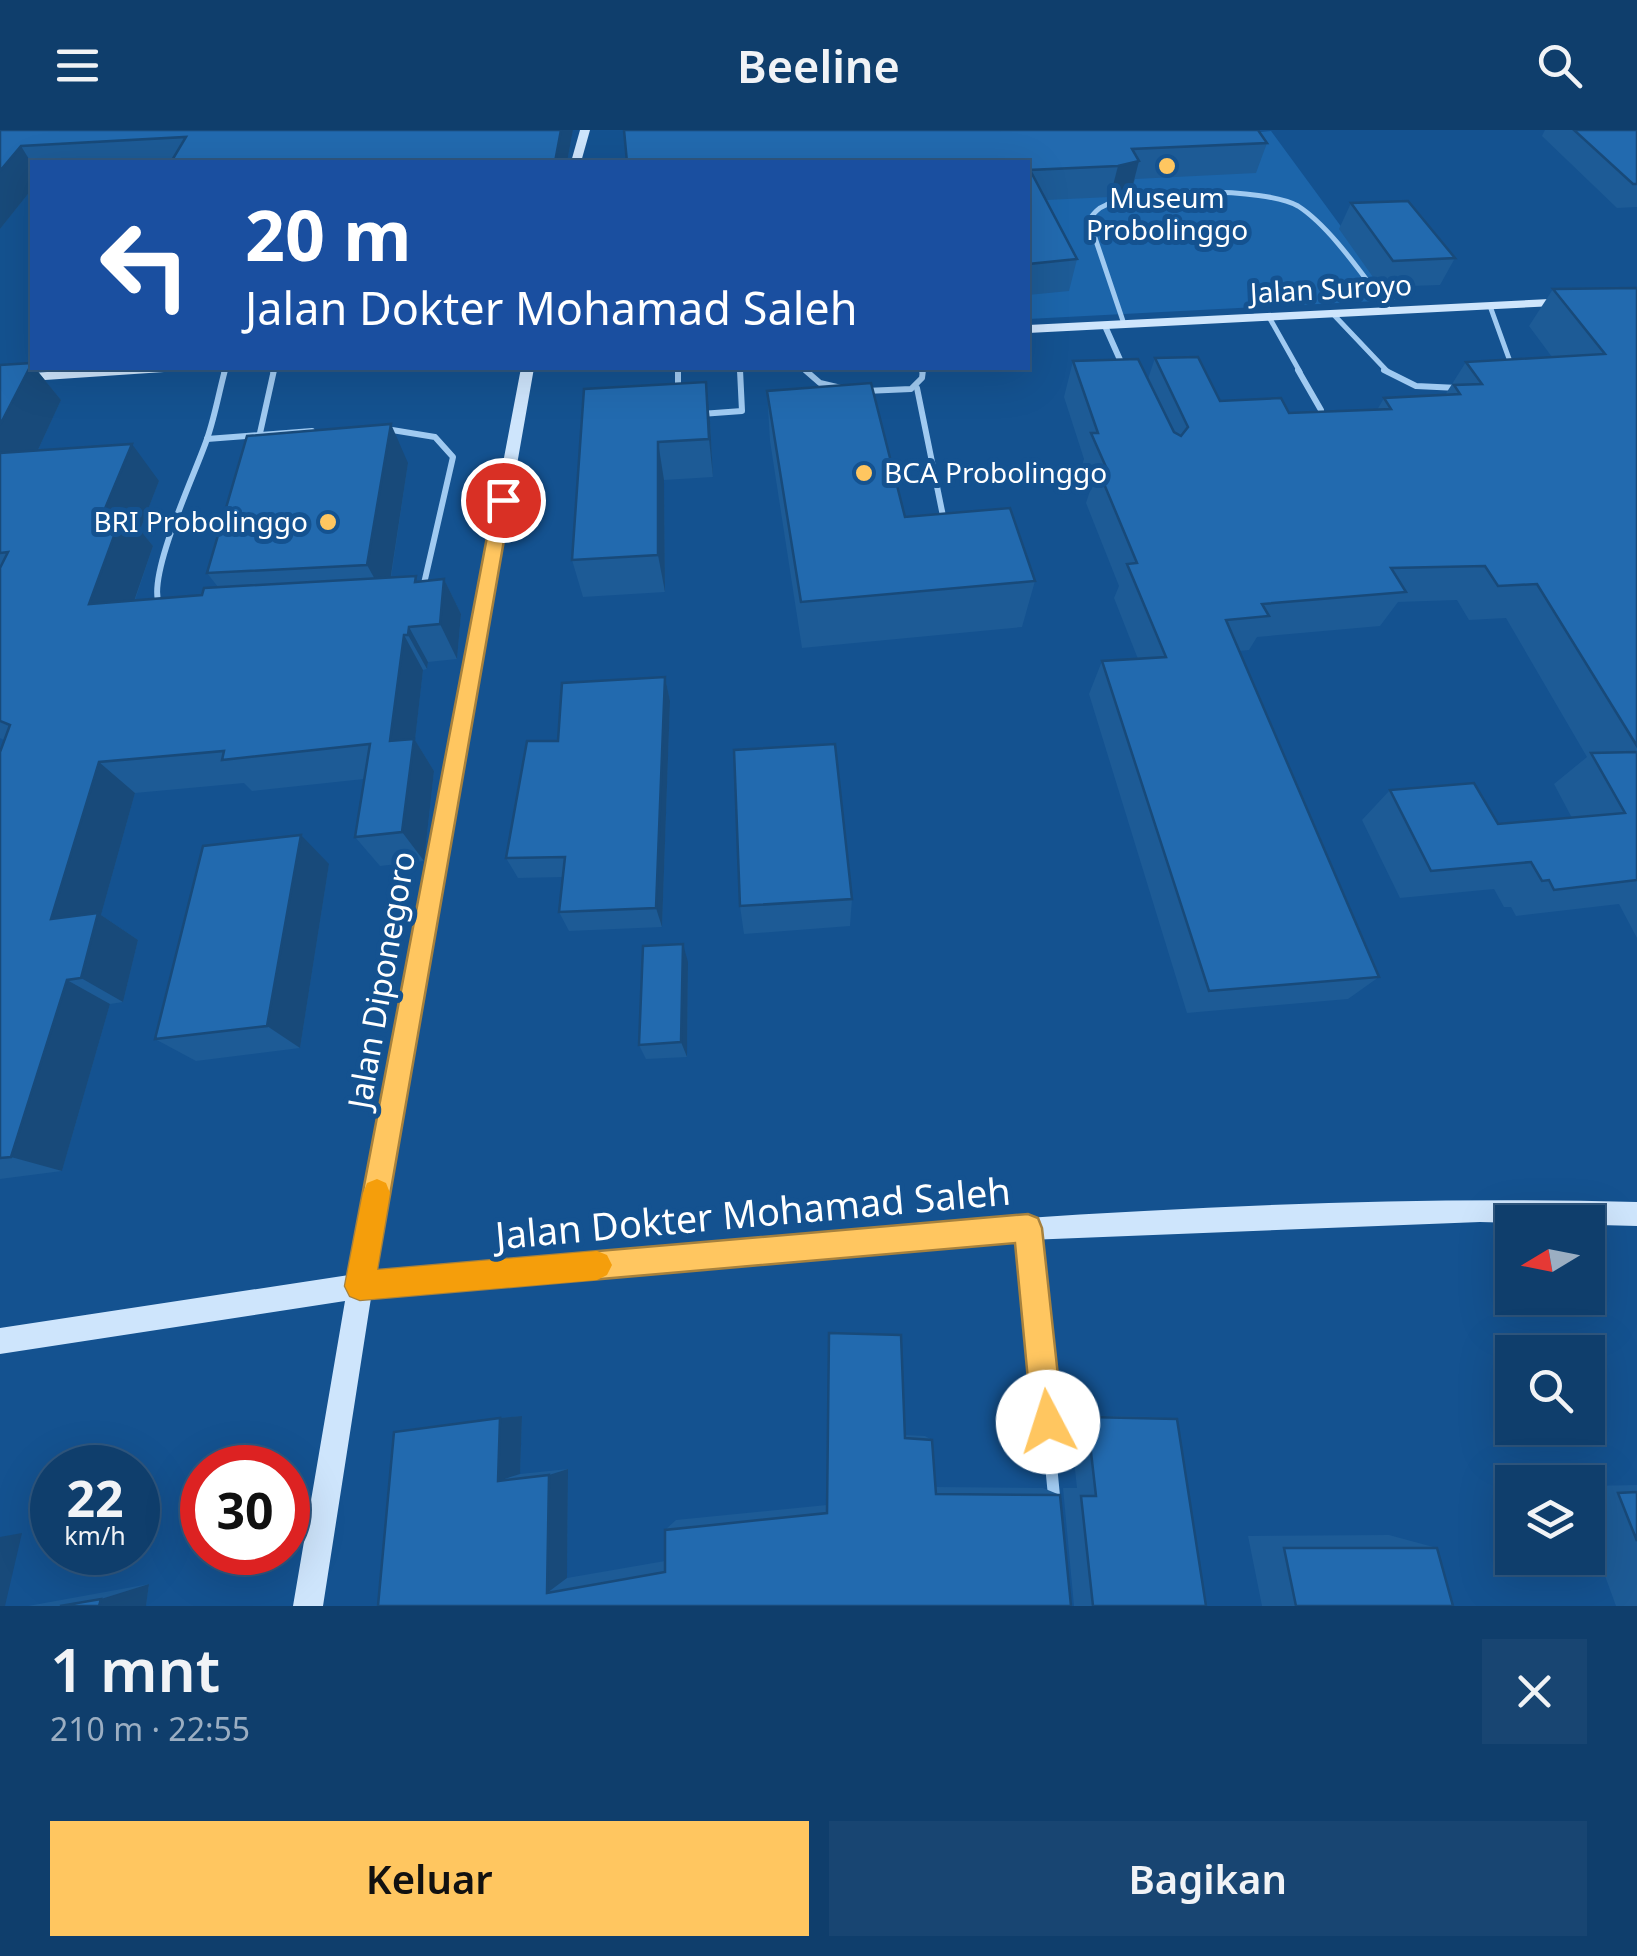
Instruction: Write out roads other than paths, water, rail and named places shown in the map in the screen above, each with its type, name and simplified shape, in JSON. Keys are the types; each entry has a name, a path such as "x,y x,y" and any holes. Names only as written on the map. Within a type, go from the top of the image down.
{"main road":[{"path":"576,160 584,130"},
{"name":"Jalan Suroyo","path":"1030,328 1582,301"},
{"path":"0,379 118,370"},
{"name":"Jalan Diponegoro","path":"308,1606 360,1286 526,370"},
{"name":"Jalan Dokter Mohamad Saleh","path":"0,1341 360,1286 1028,1228 1480,1210 1637,1214"}],"street":[{"path":"1105,326 1130,383"},
{"path":"1028,1228 1057,1528"}],"lane":[{"path":"1124,324 1089,220 1096,210 1114,202 1224,194 1274,196 1299,207 1390,311"},
{"path":"1490,306 1512,367 1509,379"},
{"path":"1333,314 1391,379 1432,390 1463,388"},
{"path":"1269,318 1321,410"},
{"path":"164,612 156,598 158,585 181,500 206,439 224,370"},
{"path":"260,432 274,370"},
{"path":"678,370 678,399"},
{"path":"695,414 742,412 740,370"},
{"path":"805,370 820,384 896,392 916,388 923,380 923,370"},
{"path":"916,388 946,536"},
{"path":"382,429 435,437 452,457 421,596"},
{"path":"206,439 260,432 330,430"}],"place":[{"name":"Museum Probolinggo","path":"1167,166"},
{"name":"BCA Probolinggo","path":"864,473"},
{"name":"BRI Probolinggo","path":"328,522"}]}
